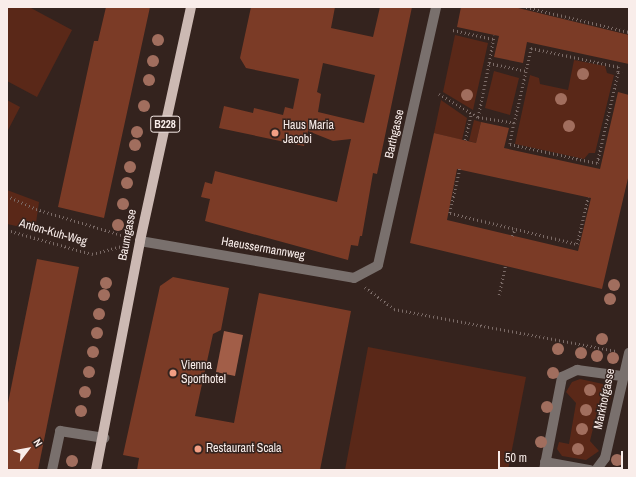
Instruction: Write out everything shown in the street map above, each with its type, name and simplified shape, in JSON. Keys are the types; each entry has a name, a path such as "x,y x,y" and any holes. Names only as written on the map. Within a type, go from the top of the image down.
{"main road":[{"name":"Baumgasse","path":"96,470 104,438 140,241 191,7"}],"street":[{"name":"Barthgasse","path":"354,278 378,266 436,7"},
{"name":"Haeussermannweg","path":"140,241 354,278"},
{"name":"Markhofgasse","path":"596,470 605,458 622,376 625,352"},
{"path":"590,470 545,466 562,377 577,370 622,376"},
{"path":"52,470 60,431 104,438"}],"path":[{"path":"526,7 629,32 628,35"},
{"path":"453,30 493,39"},
{"path":"478,117 494,35"},
{"path":"597,163 510,144 531,48 619,67"},
{"path":"489,62 526,70"},
{"path":"596,169 621,62"},
{"path":"618,72 622,73"},
{"path":"439,94 478,117 514,123"},
{"path":"465,140 471,113"},
{"path":"598,159 602,160"},
{"path":"460,169 450,213 577,244 588,197"},
{"path":"7,196 36,209 140,241"},
{"path":"512,236 515,229"},
{"name":"Anton-Kuh-Weg","path":"7,230 92,254 140,241"},
{"path":"499,295 505,266"},
{"path":"354,278 394,309 625,352"}],"shaded area":[{"path":"7,7 29,7 72,30 37,97 7,81"},
{"path":"455,35 488,43 473,110 443,92"},
{"path":"574,60 605,66 607,73 614,75 595,153 589,153 584,159 515,144 530,75 539,78 540,84 568,90"},
{"path":"494,71 519,78 510,115 485,108"},
{"path":"7,100 20,107 7,132"},
{"path":"441,100 467,118 462,140 434,133"},
{"path":"474,120 481,122 476,143 469,141"},
{"path":"7,190 39,202 35,230 7,224"},
{"path":"224,331 243,335 235,376 216,372"},
{"path":"368,347 526,377 508,470 345,470"},
{"path":"580,379 603,384 611,396 610,400 604,396 600,399 590,441 599,451 586,460 562,456 557,449 559,442 569,444 576,403 566,392 572,382"}],"building":[{"path":"106,7 150,7 104,218 58,207 94,41 98,41"},
{"name":"Haus Maria Jacobi","path":"251,7 335,7 331,28 373,37 380,7 412,7 377,174 373,173 362,236 360,236 358,246 351,245 348,260 205,221 210,199 201,197 205,182 212,184 215,171 337,202 351,139 333,141 308,131 304,146 219,128 224,106 253,113 254,108 283,115 285,107 293,109 299,79 246,68 240,58","holes":["323,63 375,75 364,123 318,112 321,94 317,92"]},
{"path":"461,7 514,7 629,35 629,64 527,42 523,63 494,57 499,36 457,27"},
{"path":"618,92 629,95 629,174 602,289 410,243 434,133 476,143 481,122 509,128 504,148 600,169","holes":["457,169 591,198 578,251 447,220"]},
{"path":"37,259 79,267 38,470 7,470 7,408"},
{"path":"173,277 229,288 221,330 213,334 195,416 234,423 259,293 351,311 320,470 137,470 139,458 123,455 160,286"}],"place":[{"name":"Haus Maria Jacobi","path":"275,133"},
{"name":"Vienna Sporthotel","path":"173,373"},
{"name":"Restaurant Scala","path":"198,449"}]}
